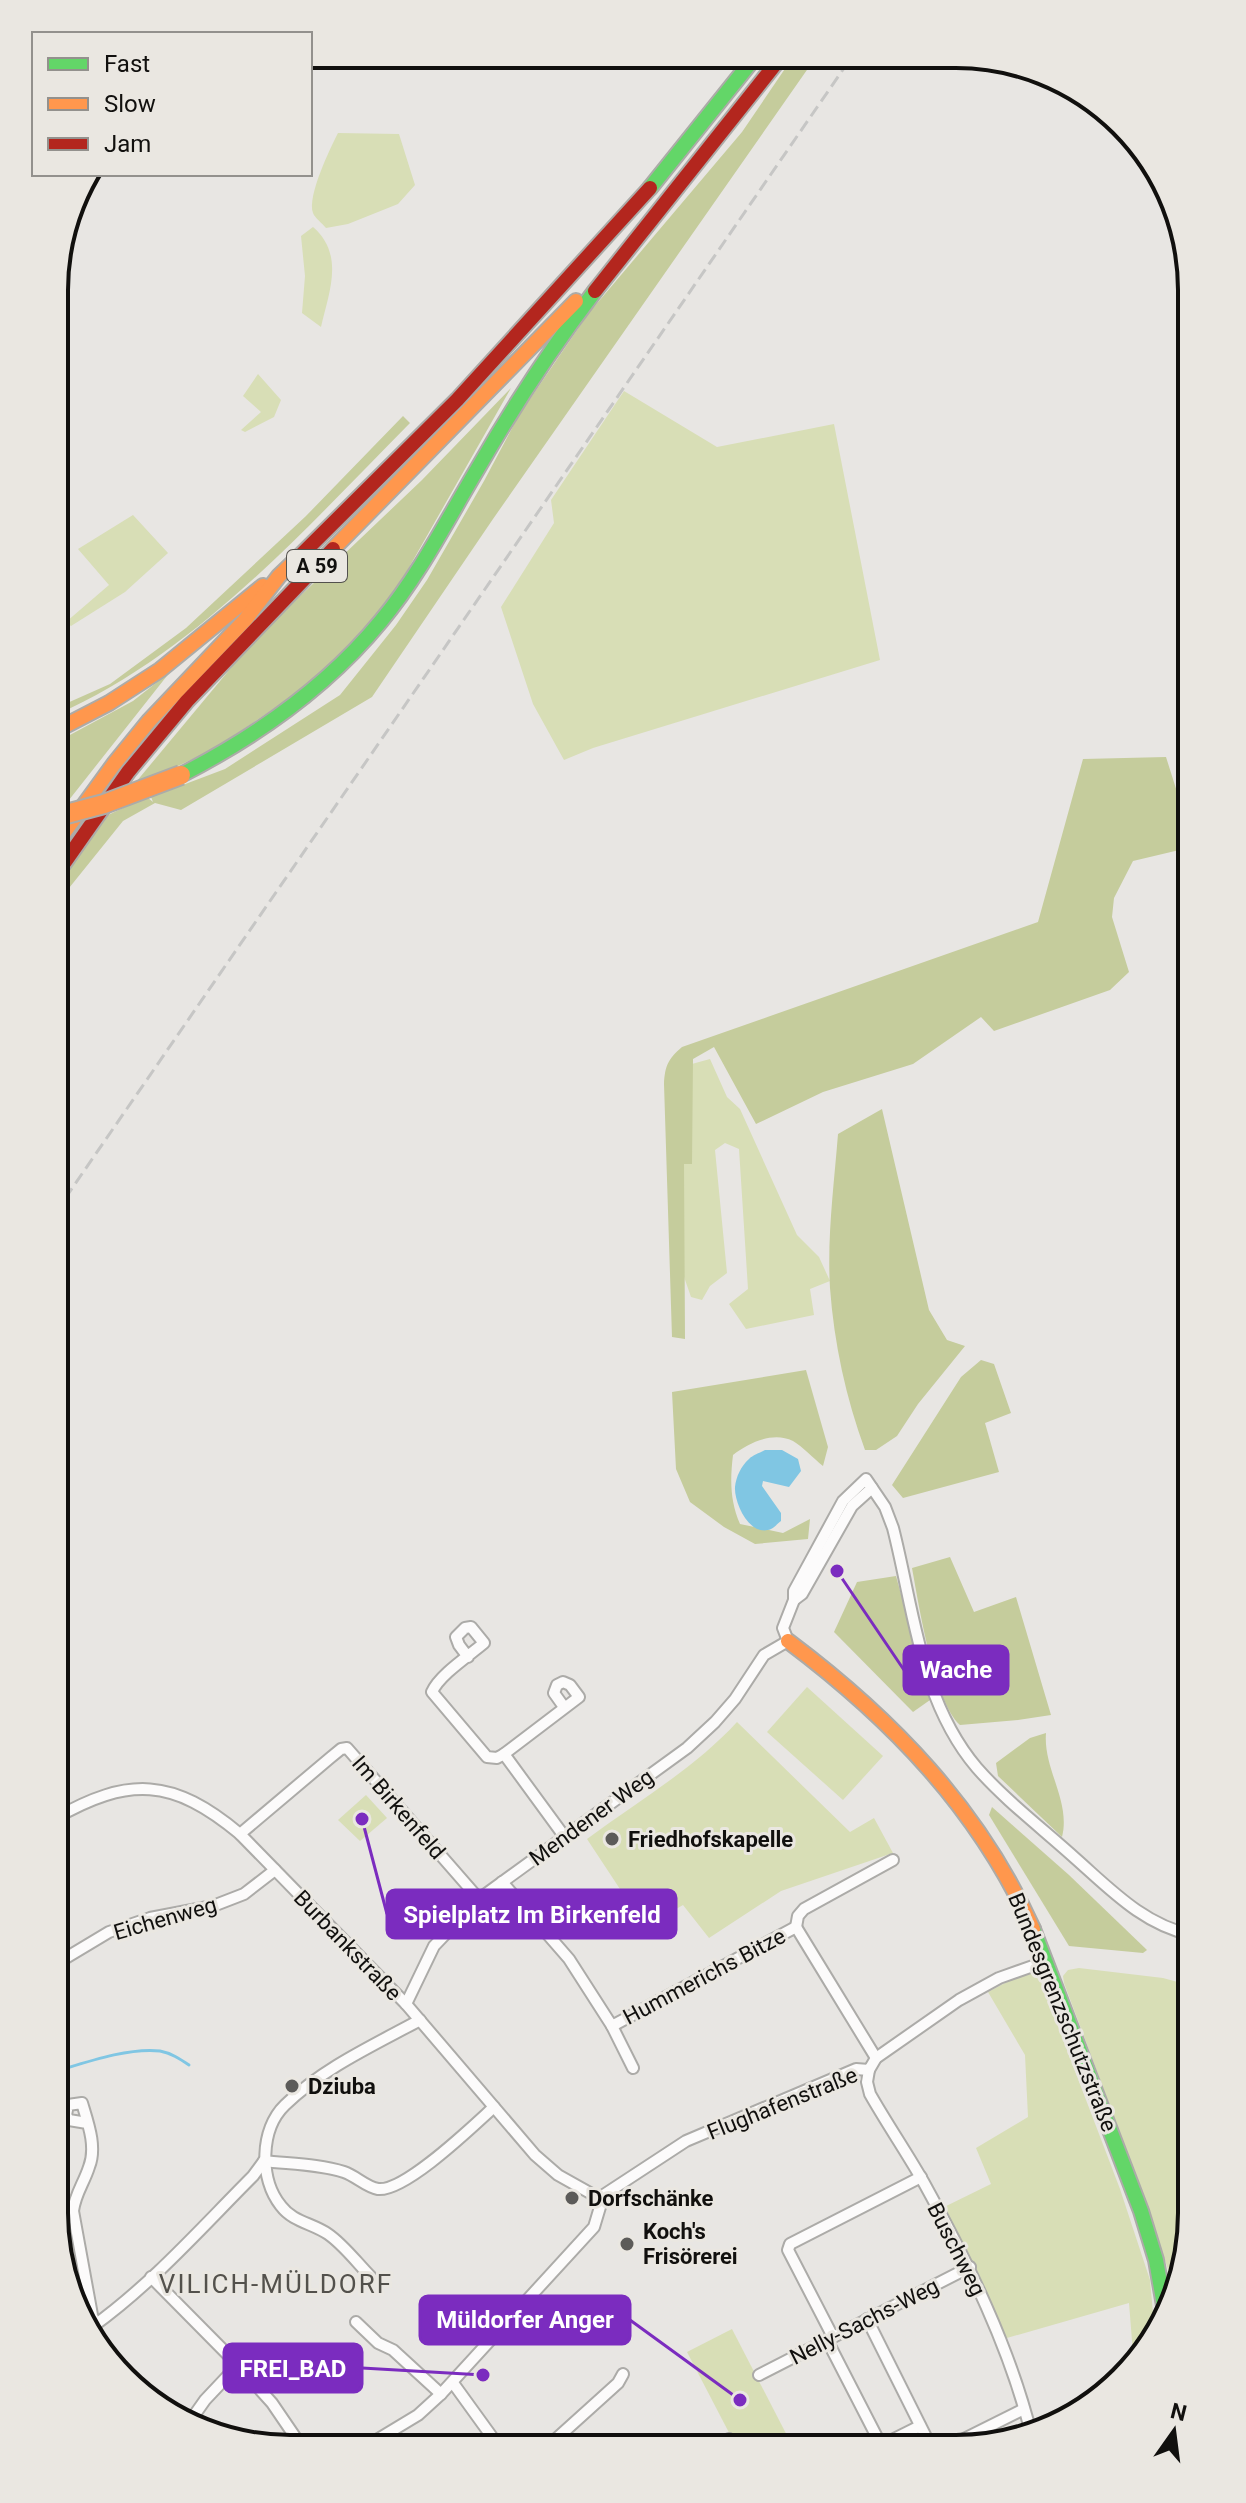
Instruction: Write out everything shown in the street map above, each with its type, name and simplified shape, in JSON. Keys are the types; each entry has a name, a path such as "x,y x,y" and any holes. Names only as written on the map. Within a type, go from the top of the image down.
{"main road":[{"name":"A 59","path":"68,827 149,721 245,620 279,576 457,400 641,200 746,68"},
{"name":"A 59","path":"68,857 128,772 187,701 571,307 603,278 772,68"},
{"path":"68,813 117,800 181,775 251,737 334,672 371,635 418,572 505,421 603,278"},
{"path":"68,724 134,688 279,576"},
{"name":"Bundesgrenzschutzstraße","path":"788,1641 850,1687 933,1769 989,1846 1022,1905 1047,1961 1132,2185 1155,2255 1162,2295"}],"street":[{"path":"788,1641 783,1628 794,1600 794,1591 869,1483 885,1507 893,1528 927,1677 940,1711 963,1749 994,1785 1123,1901 1155,1922 1178,1930"},
{"name":"Mendener Weg","path":"406,2004 434,1946 479,1899 687,1748 735,1699 764,1655 788,1641"},
{"path":"468,1657 435,1684 432,1692 487,1757 497,1758 504,1754 564,1707"},
{"name":"Im Birkenfeld","path":"240,1834 341,1749 347,1748 479,1899"},
{"path":"504,1754 564,1836"},
{"name":"Burbankstraße","path":"68,1811 84,1802 123,1789 155,1790 182,1797 207,1809 240,1834 406,2004 535,2155 558,2175 599,2198"},
{"name":"Hummerichs Bitze","path":"876,2058 796,1927 798,1916 804,1909 893,1860"},
{"name":"Eichenweg","path":"68,1957 109,1932 150,1918 213,1906 244,1894 275,1870"},
{"name":"Hummerichs Bitze","path":"502,1882 569,1959 612,2026 633,2068"},
{"name":"Hummerichs Bitze","path":"612,2026 796,1927"},
{"name":"Flughafenstraße","path":"599,2198 686,2141 856,2069 869,2070 876,2058 959,2000 999,1978 1047,1961"},
{"path":"371,2277 328,2234 297,2221 279,2205 265,2174 268,2140 283,2107 324,2074 420,2020"},
{"name":"Buschweg","path":"869,2070 867,2082 870,2094 921,2177 970,2267 1000,2340 1028,2423"},
{"path":"264,2161 326,2168 348,2173 374,2189 384,2188 434,2159 494,2107"},
{"path":"87,2123 93,2150 91,2165 75,2198 73,2211 91,2312"},
{"path":"97,2323 151,2277 253,2176 264,2161"},
{"path":"872,2435 788,2250 790,2244 921,2177"},
{"path":"385,2435 418,2415 453,2383 594,2227 600,2207 599,2198"},
{"name":"Nelly-Sachs-Weg","path":"759,2375 970,2267"},
{"path":"151,2277 238,2365 272,2403 294,2435"},
{"path":"867,2319 925,2435"},
{"path":"356,2322 378,2343 393,2350 441,2394"},
{"path":"196,2413 238,2365"},
{"path":"560,2435 618,2383 623,2374"},
{"path":"453,2383 491,2435"},
{"path":"972,2435 1024,2409"},
{"path":"907,2435 920,2426"}],"green space":[{"path":"786,68 808,68 372,697 181,810 155,803 123,821 68,889 68,872 108,815 147,797 153,802 151,797 225,769 340,695 396,625 427,580 519,415 588,314 742,132"},
{"path":"338,133 399,134 415,185 398,204 348,224 326,228 313,213 313,196"},
{"path":"313,227 323,238 332,262 321,327 302,313 305,276 301,236"},
{"path":"258,374 281,400 274,417 245,432 241,430 261,412 243,396"},
{"path":"511,388 403,578 378,613 315,681 214,749 131,788 255,639 422,480"},
{"path":"624,391 717,447 834,424 880,660 593,748 564,760 533,704 501,607 554,523 551,500"},
{"path":"403,416 410,423 288,546 202,624 107,689 68,709 68,703 110,684 186,628 306,516"},
{"path":"133,515 168,553 125,592 71,626 68,620 109,585 78,549"},
{"path":"170,672 68,801 68,736 133,701"},
{"path":"1166,757 1178,795 1178,850 1133,861 1114,898 1112,917 1129,972 1110,990 994,1031 981,1017 913,1064 823,1092 756,1124 714,1047 693,1059 692,1164 684,1164 685,1339 672,1337 664,1084 666,1068 673,1055 682,1047 1038,922 1083,759"},
{"path":"710,1059 727,1097 740,1109 797,1235 819,1257 830,1281 810,1289 814,1315 746,1329 729,1304 748,1289 739,1149 725,1143 715,1150 727,1273 710,1286 702,1300 691,1297 682,1271 681,1067"},
{"path":"882,1109 929,1310 947,1340 965,1346 918,1404 897,1436 876,1450 865,1450 852,1410 834,1329 829,1269 830,1230 838,1134"},
{"path":"981,1360 994,1364 1011,1413 985,1423 999,1472 903,1498 892,1485 961,1377"},
{"path":"806,1370 828,1447 823,1466 793,1441 769,1438 746,1446 733,1455 731,1482 740,1524 783,1533 810,1519 808,1539 755,1544 724,1527 690,1502 676,1469 672,1392"},
{"path":"950,1557 974,1612 1016,1597 1051,1715 960,1725 951,1713 935,1675 912,1568"},
{"path":"896,1576 930,1700 913,1712 834,1632 857,1582"},
{"path":"807,1687 883,1756 843,1800 767,1732"},
{"path":"737,1722 850,1832 874,1818 893,1853 781,1891 709,1938 683,1905 645,1927 587,1839 684,1769"},
{"path":"1046,1733 1048,1759 1063,1811 1062,1837 998,1776 996,1763 1030,1738"},
{"path":"366,1795 387,1818 360,1841 338,1820"},
{"path":"992,1807 1147,1950 1143,1953 1069,1946 989,1815"},
{"path":"1079,1968 1178,1982 1178,2228 1169,2273 1064,1983 1063,1976 1068,1970"},
{"path":"1031,1969 1038,1974 1120,2189 1150,2280 1153,2314 1133,2347 1129,2303 1000,2340 938,2210 991,2184 976,2148 1028,2117 1025,2055 988,1992"},
{"path":"732,2329 787,2435 730,2435 687,2352"}],"water":[{"path":"765,1450 782,1450 798,1459 801,1471 789,1487 763,1481 762,1486 781,1513 781,1521 771,1529 763,1530 750,1524 740,1510 735,1487 744,1465"}],"waterway":[{"path":"68,2068 148,2050 168,2053 189,2065"}],"railway":[{"path":"68,1194 844,68"}],"traffic: fast":[{"path":"650,188 746,68"},
{"path":"181,775 237,744 314,689 381,621 421,566 534,378 595,291"},
{"path":"1033,1929 1141,2211 1156,2260 1162,2295"}],"traffic: slow":[{"path":"333,549 576,301"},
{"path":"68,827 149,721 245,620 279,576 300,556"},
{"path":"68,724 109,703 160,670 263,586"},
{"path":"68,814 104,804 181,775"},
{"path":"788,1641 863,1702 929,1769 987,1844 1033,1929"}],"traffic: jam":[{"path":"595,291 772,68"},
{"path":"300,556 457,400 650,188"},
{"path":"68,857 128,772 187,701 333,549"}],"place":[{"name":"Wache","path":"837,1571"},
{"name":"Spielplatz Im Birkenfeld","path":"362,1819"},
{"name":"Friedhofskapelle","path":"612,1839"},
{"name":"Dziuba","path":"292,2086"},
{"name":"Dorfschänke","path":"572,2198"},
{"name":"Koch's Frisörerei","path":"627,2244"},
{"name":"FREI_BAD","path":"483,2375"},
{"name":"Müldorfer Anger","path":"740,2400"}],"district":[{"name":"VILICH-MÜLDORF","path":"276,2284"}]}
